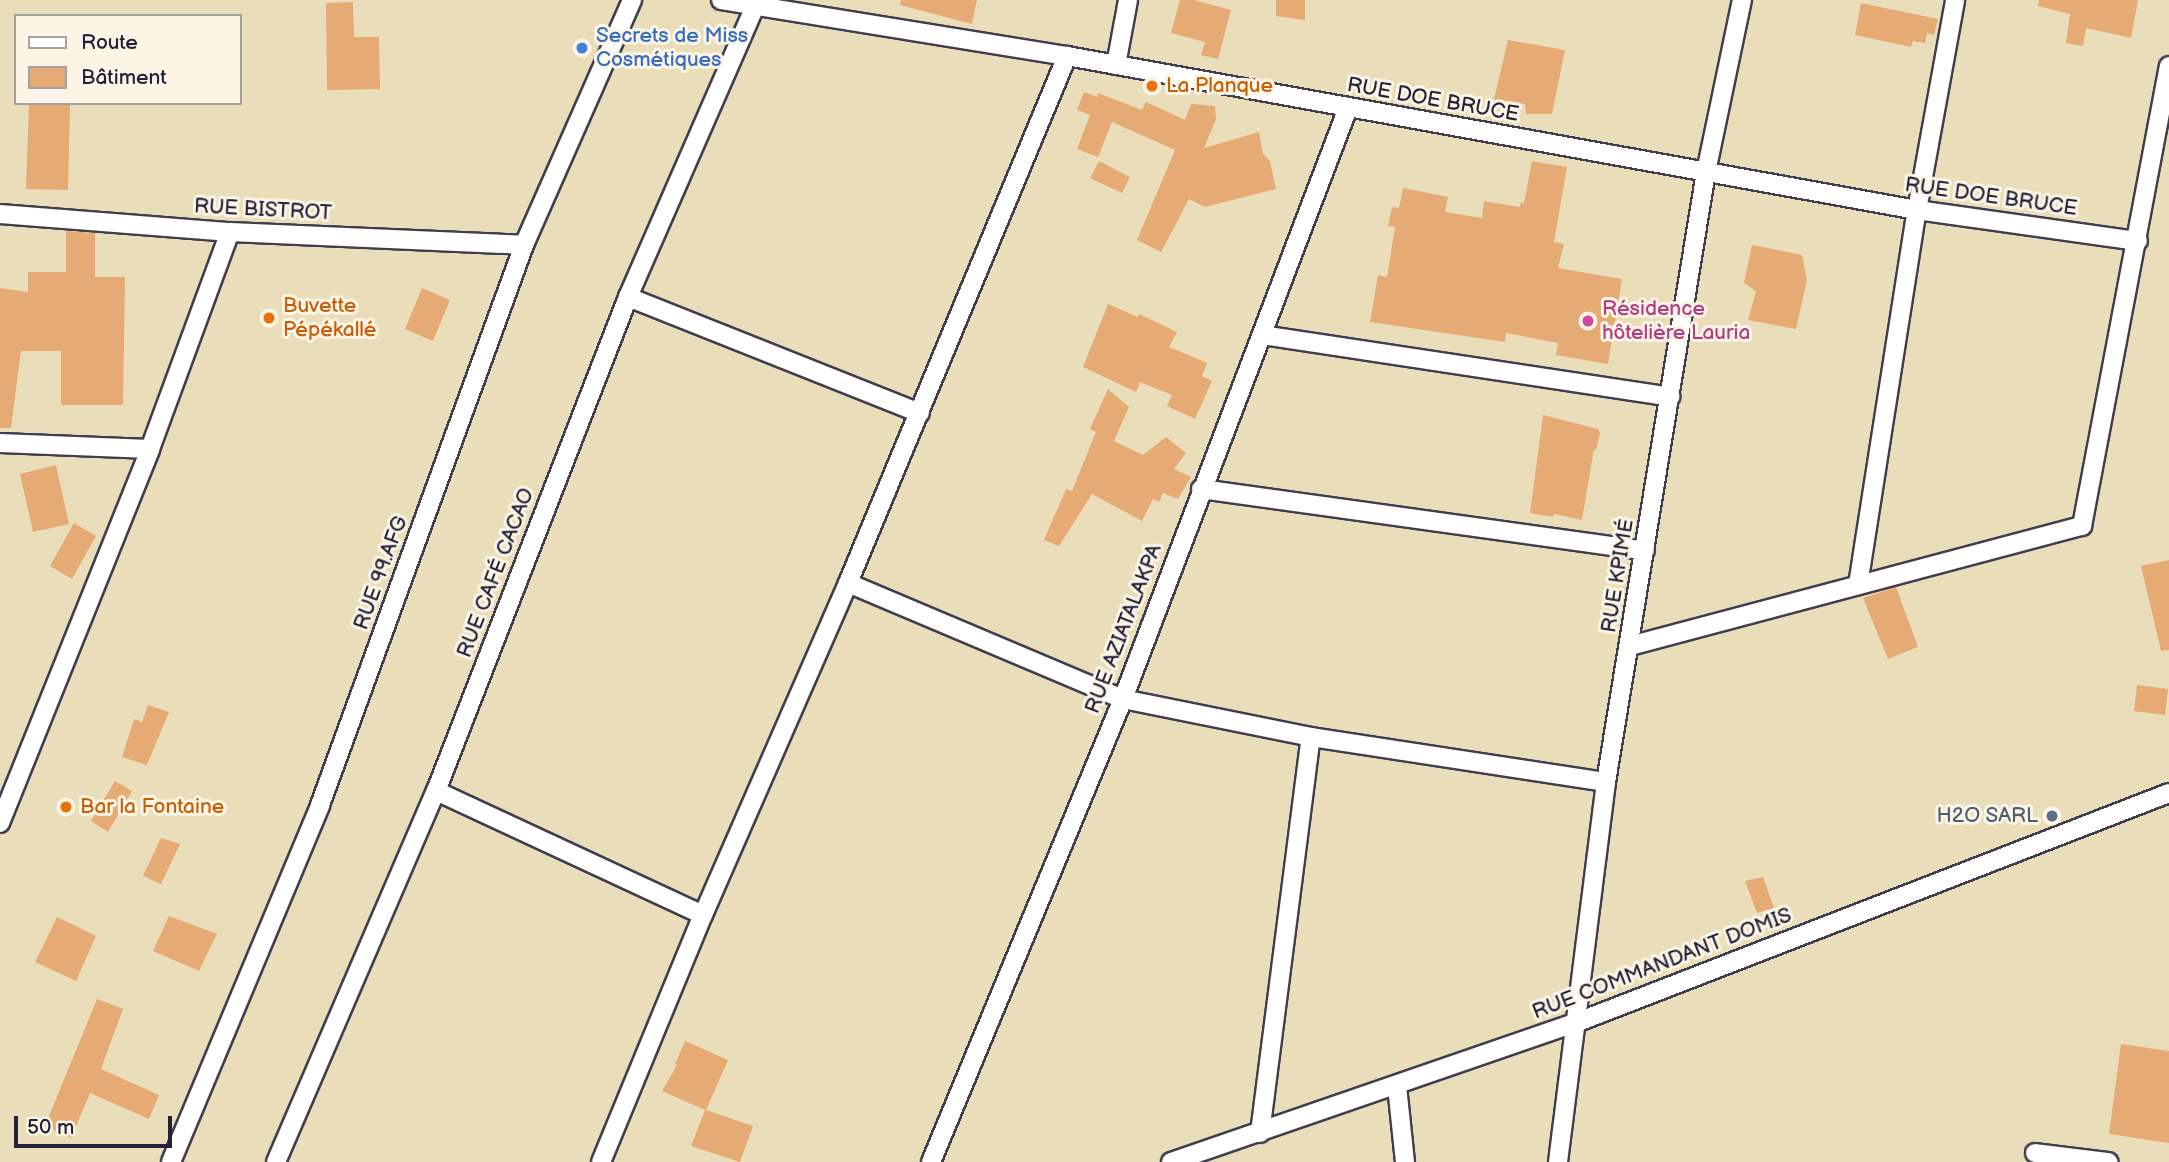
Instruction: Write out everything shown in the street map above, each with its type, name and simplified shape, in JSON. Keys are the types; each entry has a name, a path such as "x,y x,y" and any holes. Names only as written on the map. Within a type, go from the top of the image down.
{"street":[{"name":"RUE 99.AFG","path":"171,1162 320,805 524,245 632,0"},
{"name":"RUE DOE BRUCE","path":"721,0 757,2 1067,56 1917,210 2138,241"},
{"path":"1116,65 1128,0"},
{"name":"RUE KPIMÉ","path":"1558,1162 1578,1022 1606,782 1706,172 1742,0"},
{"path":"1858,585 1917,210 1955,0"},
{"name":"RUE CAFÉ CACAO","path":"276,1162 436,791 628,297 757,2"},
{"path":"601,1162 703,915 920,413 1067,56"},
{"path":"1630,646 2082,526 2169,66"},
{"name":"RUE AZIATALAKPA","path":"931,1162 1123,699 1348,108"},
{"name":"RUE BISTROT","path":"0,214 230,232 524,245"},
{"path":"0,823 7,791 150,449 230,232"},
{"path":"628,297 920,413"},
{"path":"1262,335 1670,397"},
{"path":"0,443 150,449"},
{"path":"1201,489 1645,551"},
{"path":"848,583 1123,699 1311,737 1606,782"},
{"path":"1260,1133 1311,737"},
{"path":"436,791 703,915"},
{"name":"RUE COMMANDANT DOMIS","path":"1171,1162 1578,1022 2167,791"},
{"path":"1397,1086 1405,1162"},
{"path":"2035,1153 2108,1162"}],"building":[{"path":"901,0 977,0 972,24 900,5"},
{"path":"1180,0 1194,0 1231,10 1218,59 1201,55 1205,42 1171,33"},
{"path":"1276,0 1305,0 1305,20 1276,16"},
{"path":"2039,0 2138,0 2131,38 2086,28 2083,46 2066,43 2070,14 2038,6"},
{"path":"353,2 354,37 379,37 380,89 327,90 326,3"},
{"path":"1861,3 1938,19 1934,35 1927,33 1925,43 1913,41 1911,47 1855,35"},
{"path":"1508,40 1565,50 1552,114 1526,114 1525,104 1494,99"},
{"path":"1084,92 1097,97 1098,93 1142,110 1146,102 1185,120 1191,104 1215,106 1216,119 1204,148 1259,132 1263,154 1270,161 1276,189 1205,207 1189,199 1161,252 1137,240 1175,150 1112,122 1098,157 1077,149 1090,115 1077,110"},
{"path":"29,105 70,105 68,190 26,189"},
{"path":"1099,161 1130,177 1122,193 1090,178"},
{"path":"1532,161 1567,167 1554,242 1564,244 1558,268 1622,279 1608,364 1556,355 1558,343 1506,333 1505,342 1370,322 1378,275 1387,277 1395,227 1388,226 1392,207 1399,208 1403,188 1448,197 1445,212 1482,218 1484,201 1520,207 1521,202 1524,203"},
{"path":"66,231 95,233 95,277 125,277 123,405 61,405 61,351 21,351 11,428 0,428 0,288 28,292 28,272 66,272"},
{"path":"1752,245 1802,255 1807,280 1796,329 1748,320 1756,291 1744,283"},
{"path":"422,288 450,300 433,341 405,329"},
{"path":"1108,304 1138,317 1139,314 1177,332 1169,347 1207,363 1202,376 1212,381 1195,419 1167,406 1172,395 1140,382 1136,392 1083,367"},
{"path":"1108,389 1129,407 1114,441 1143,455 1166,437 1186,453 1174,469 1191,477 1178,499 1163,493 1159,502 1153,499 1142,521 1092,494 1059,546 1044,540 1066,489 1072,491 1096,432 1090,429"},
{"path":"1543,415 1598,429 1600,433 1596,450 1594,449 1582,520 1554,514 1553,517 1530,513"},
{"path":"56,465 69,524 33,532 20,474"},
{"path":"74,523 96,536 72,579 50,566"},
{"path":"2169,560 2169,650 2161,651 2141,566"},
{"path":"1896,587 1918,647 1888,659 1863,598"},
{"path":"2137,685 2168,689 2165,715 2134,711"},
{"path":"148,705 169,712 147,765 122,757 134,719 142,722"},
{"path":"115,781 132,791 108,832 91,821"},
{"path":"161,838 180,844 161,884 143,876"},
{"path":"1763,877 1774,908 1757,913 1745,881"},
{"path":"169,916 217,934 199,971 153,951"},
{"path":"57,917 96,936 76,981 35,962"},
{"path":"97,999 123,1009 101,1069 159,1095 149,1119 90,1093 71,1138 45,1126"},
{"path":"685,1041 728,1060 706,1110 753,1126 740,1162 691,1146 705,1110 662,1091 677,1065 675,1064"},
{"path":"2121,1044 2169,1051 2169,1143 2109,1134"}],"place":[{"name":"Secrets de Miss Cosmétiques","path":"582,48"},
{"name":"La Planque","path":"1152,86"},
{"name":"Buvette Pépékallé","path":"269,318"},
{"name":"Résidence hôtelière Lauria","path":"1588,321"},
{"name":"Bar la Fontaine","path":"66,807"},
{"name":"H2O SARL","path":"2052,816"}]}
